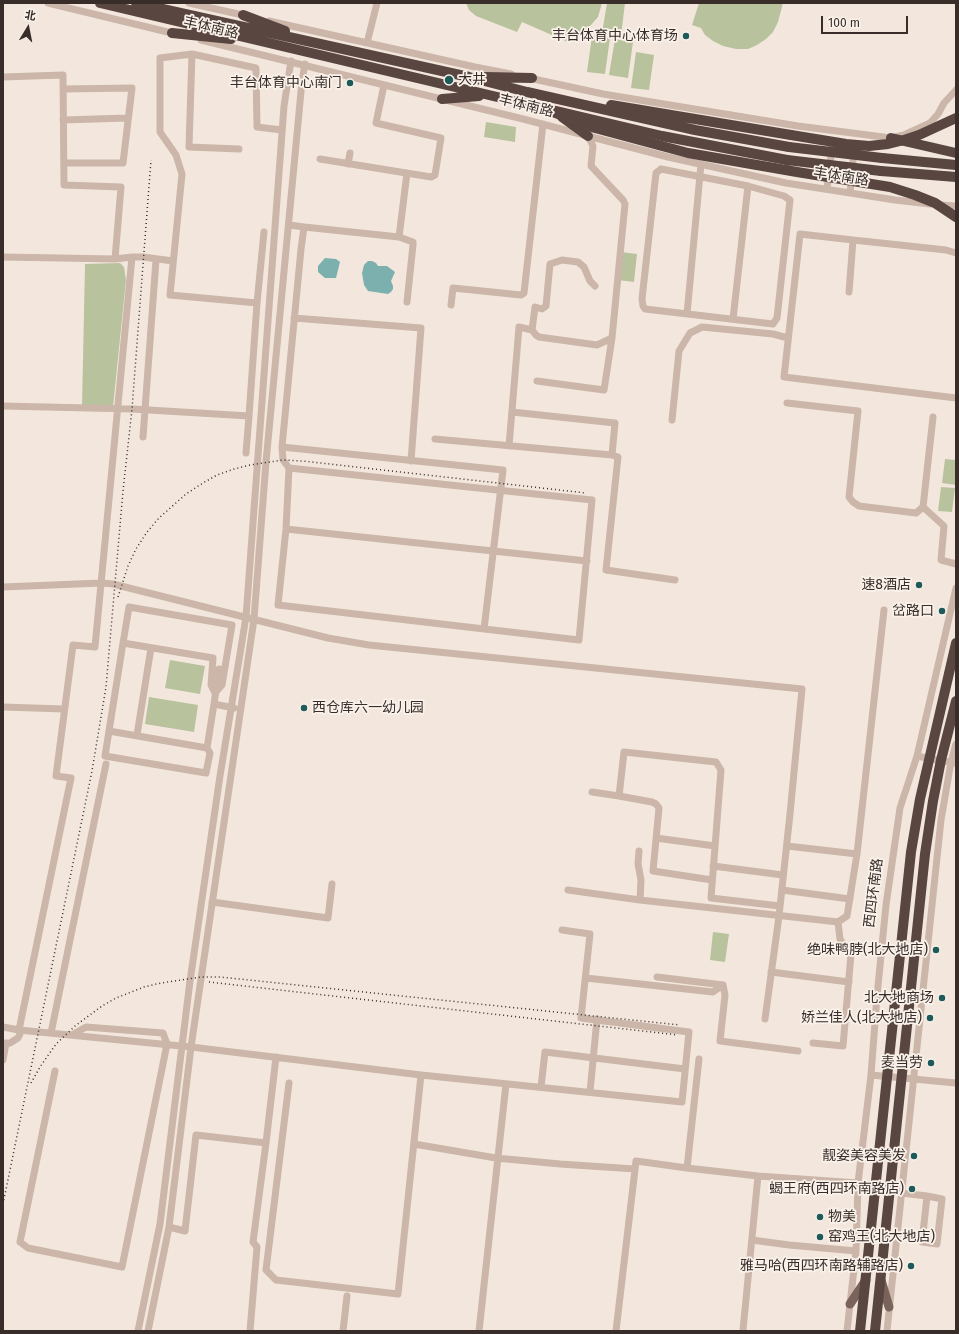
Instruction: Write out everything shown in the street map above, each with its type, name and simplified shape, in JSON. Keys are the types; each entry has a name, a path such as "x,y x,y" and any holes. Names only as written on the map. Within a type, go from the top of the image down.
{"highway":[{"name":"丰体南路","path":"100,3 317,43 695,130 789,147 956,165"},
{"name":"丰体南路","path":"136,3 276,44 554,112 662,136 787,160 881,171 956,177"},
{"path":"243,15 317,43"},
{"path":"172,33 276,44"},
{"path":"469,77 532,78"},
{"path":"528,92 658,112 846,144 869,146 904,140 919,135 956,118"},
{"path":"442,99 489,96"},
{"path":"554,112 588,136"},
{"path":"554,112 595,128 688,153 890,187 935,203 956,217"},
{"path":"891,138 956,153"},
{"name":"西四环南路","path":"909,866 920,799 956,642"},
{"path":"927,839 941,760 956,701"},
{"path":"875,1331 925,854"},
{"name":"西四环南路","path":"860,1331 908,880"}],"main road":[{"name":"西四环南路","path":"916,822 928,758 956,642"},
{"path":"889,1307 881,1282 925,854 933,802 950,762 956,705"},
{"name":"西四环南路","path":"850,1304 866,1280 909,866"}],"street":[{"name":"丰体南路","path":"48,3 305,64 701,164 786,183 827,190 955,207"},
{"name":"丰体南路","path":"189,3 603,94 834,131 891,138"},
{"path":"367,43 377,3"},
{"path":"257,303 170,295 182,174 176,155 160,132 160,58 192,54 256,68 257,127 282,130"},
{"path":"192,54 189,147 239,149"},
{"path":"138,1331 160,1224 190,981 220,776 246,617 282,130 291,61"},
{"path":"148,1331 169,1227 191,1047 254,618 266,462 302,81 305,64"},
{"path":"3,77 63,75 64,185 121,187 115,259"},
{"path":"320,159 431,177 435,175 441,138 376,123 384,85"},
{"path":"63,89 132,88 123,163 64,162"},
{"path":"891,138 904,135 930,123 938,114 944,103 956,90"},
{"path":"63,120 128,118"},
{"path":"451,305 453,288 521,295 524,293 543,124"},
{"path":"827,190 834,131"},
{"path":"850,193 856,134"},
{"path":"537,381 604,390 612,338 625,204 591,166 593,146 588,136"},
{"path":"348,164 350,153"},
{"path":"687,314 701,164"},
{"path":"661,168 748,186 784,196 790,200 777,318 773,324 645,310 642,299 656,173 661,168"},
{"path":"398,237 407,173"},
{"path":"733,319 748,186"},
{"path":"289,225 398,237 413,242 414,246 407,302"},
{"path":"289,468 592,500 579,640 278,605 286,529 289,468 283,460 282,447 300,249 304,227"},
{"path":"246,453 257,303 264,232"},
{"path":"956,253 946,250 800,234 784,377 956,398"},
{"path":"849,292 853,240"},
{"path":"3,257 115,259 143,257 173,262"},
{"path":"3,1060 4,1043 10,1043 18,1038 20,1034 19,1030 71,778 56,776 73,645 95,647 132,257"},
{"path":"143,437 156,260"},
{"path":"532,330 534,307 542,309 546,306 550,264 562,260 578,262 584,267 590,281 595,286"},
{"path":"294,318 421,328 410,461"},
{"path":"509,446 519,327 532,330 539,337 597,345 612,338"},
{"path":"672,420 679,350 690,333 702,327 773,334 788,338"},
{"path":"788,403 858,411 849,497 859,506 916,513 923,507 934,417"},
{"path":"3,406 145,409 249,416"},
{"path":"512,412 615,423 612,455"},
{"path":"435,440 612,455 618,457 606,570 675,580"},
{"path":"282,447 503,470 484,629"},
{"path":"923,507 944,526 941,560 956,564"},
{"path":"286,529 587,561"},
{"path":"3,587 102,583 121,586 254,618 328,638 369,644 802,689 787,846 765,1020"},
{"name":"西四环南路","path":"846,1331 856,1251 858,1183 871,1075 877,996 892,861 900,808 917,756 956,588"},
{"path":"216,693 222,685 232,625 129,608 105,756 206,773 210,753 207,748 219,669"},
{"path":"568,890 640,900 838,922 847,916 857,854 884,610"},
{"path":"123,643 213,658 211,684 216,693"},
{"path":"137,735 151,648"},
{"path":"214,704 240,710"},
{"path":"3,707 64,709"},
{"path":"109,731 207,748"},
{"path":"887,1331 941,820 950,762 956,744"},
{"path":"619,796 624,752 716,762 721,770 711,898 780,906"},
{"path":"917,756 950,762"},
{"path":"51,1033 106,764"},
{"path":"592,792 652,802 656,804 659,808 653,871 712,880"},
{"path":"656,838 715,846"},
{"path":"787,846 857,854"},
{"path":"639,851 638,864 642,880 640,900"},
{"path":"713,866 783,875"},
{"path":"212,902 328,918 332,884"},
{"path":"782,890 850,899"},
{"path":"813,1043 843,1046 851,954 840,939 838,922"},
{"path":"3,1027 19,1030 167,1044 421,1075 682,1102 689,1032 581,1018 590,934 562,930"},
{"path":"771,972 849,982"},
{"path":"656,977 723,985"},
{"path":"586,978 713,992 723,985"},
{"path":"723,985 725,995 720,1041 798,1050"},
{"path":"590,1092 597,1019"},
{"path":"55,1071 20,1242 28,1248 122,1267 167,1044 163,1033 86,1027 72,1035"},
{"path":"541,1087 545,1052 685,1070"},
{"path":"250,1331 257,1248 253,1242 276,1057"},
{"path":"687,1168 698,1059"},
{"path":"289,1083 266,1270 276,1280 398,1294 421,1075"},
{"path":"871,1075 956,1083"},
{"path":"479,1331 506,1084"},
{"path":"169,1227 185,1231 196,1135 266,1143"},
{"path":"414,1144 498,1158 635,1169"},
{"path":"616,1331 636,1161 758,1176 858,1183"},
{"path":"743,1330 758,1176"},
{"path":"901,1193 927,1196 942,1199 937,1244 922,1242 927,1196"},
{"path":"752,1240 856,1251"},
{"path":"343,1331 347,1296"}],"green space":[{"path":"466,3 602,3 598,17 584,33 568,42 522,22 517,32 476,16 469,10"},
{"path":"607,3 625,3 621,36 602,33"},
{"path":"699,3 783,3 778,22 773,32 766,39 748,49 736,49 723,46 713,41 705,35 701,28 692,25"},
{"path":"592,36 610,38 605,74 587,72"},
{"path":"615,39 633,42 628,78 609,75"},
{"path":"636,52 654,55 649,90 631,88"},
{"path":"486,122 516,127 515,142 484,137"},
{"path":"621,252 637,254 634,282 618,280"},
{"path":"120,263 124,267 126,280 113,407 82,407 85,264"},
{"path":"945,459 956,460 956,485 942,483"},
{"path":"941,487 955,488 952,512 938,511"},
{"path":"170,660 205,666 200,694 165,688"},
{"path":"149,697 198,705 194,732 145,724"},
{"path":"713,932 729,934 725,962 710,960"}],"water":[{"path":"325,258 336,259 340,262 336,278 325,278 318,272 318,266"},
{"path":"368,261 376,263 378,266 387,266 395,272 391,281 393,289 391,292 388,294 368,291 364,285 362,273 364,265"}],"railway":[{"path":"3,1204 92,771 106,687 123,491 132,409 151,160"},
{"path":"118,597 128,566 136,549 147,532 159,518 186,494 203,483 217,475 250,465 283,460 303,461 586,493"},
{"path":"31,1083 56,1044 75,1026 102,1006 116,998 144,987 201,977 220,977 680,1025"},
{"path":"209,982 678,1035"}],"place":[{"name":"丰台体育中心体育场","path":"686,36"},
{"name":"大井","path":"449,80"},
{"name":"丰台体育中心南门","path":"350,83"},
{"name":"速8酒店","path":"919,585"},
{"name":"岔路口","path":"942,611"},
{"name":"西仓库六一幼儿园","path":"304,708"},
{"name":"绝味鸭脖(北大地店)","path":"936,950"},
{"name":"北大地商场","path":"942,998"},
{"name":"娇兰佳人(北大地店)","path":"930,1018"},
{"name":"麦当劳","path":"931,1063"},
{"name":"靓姿美容美发","path":"914,1156"},
{"name":"蝎王府(西四环南路店)","path":"912,1189"},
{"name":"物美","path":"820,1217"},
{"name":"窑鸡王(北大地店)","path":"820,1237"},
{"name":"雅马哈(西四环南路辅路店)","path":"911,1266"}]}
